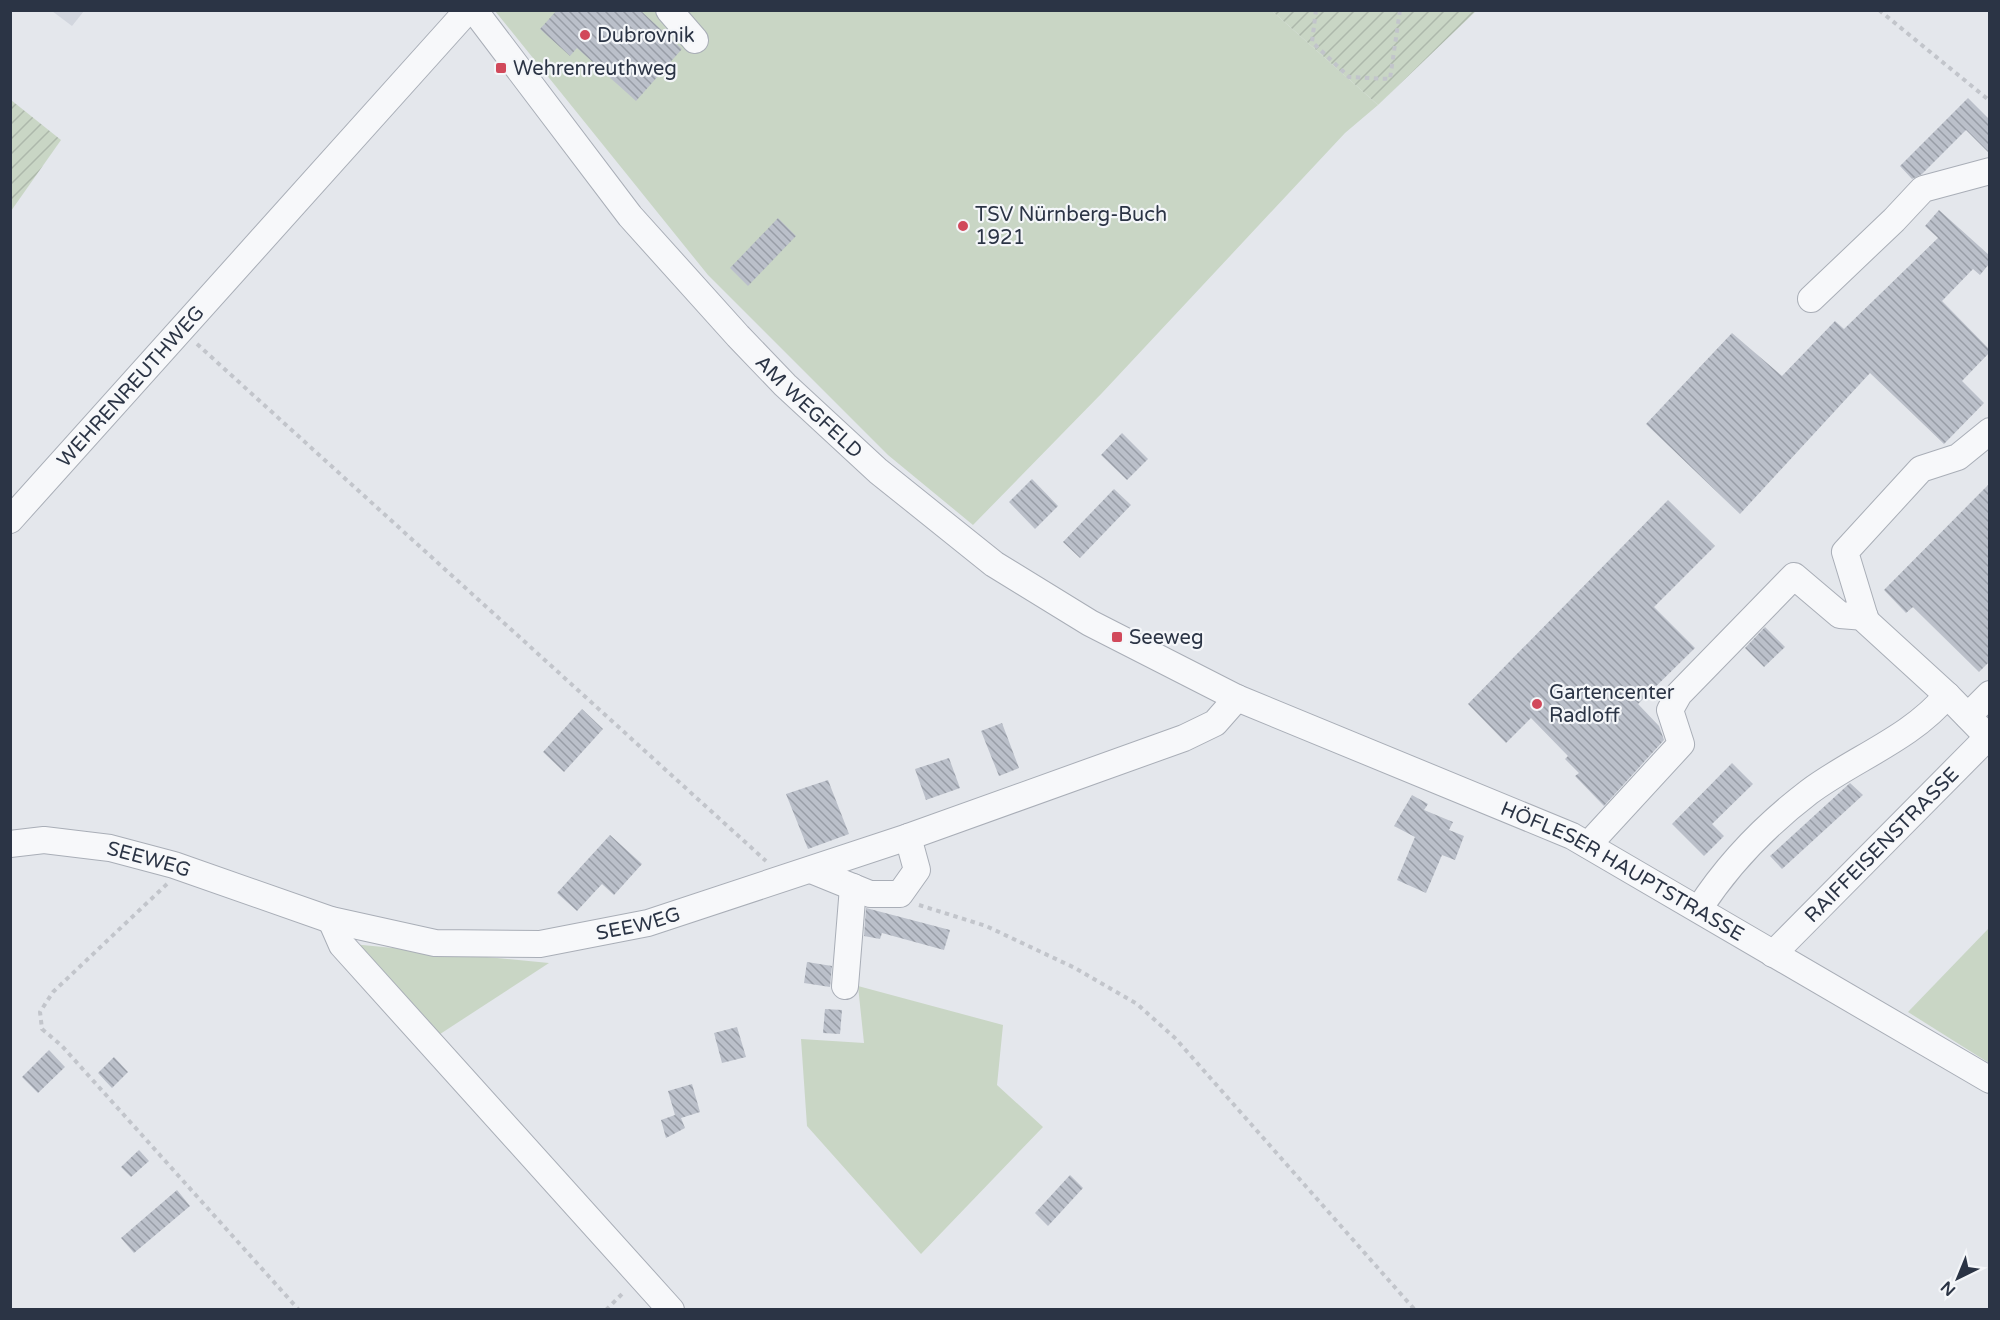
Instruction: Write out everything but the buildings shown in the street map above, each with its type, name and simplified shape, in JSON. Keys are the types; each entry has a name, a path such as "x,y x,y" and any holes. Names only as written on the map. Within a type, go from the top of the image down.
{"street":[{"name":"WEHRENREUTHWEG","path":"10,520 468,10"},
{"name":"AM WEGFELD","path":"474,10 600,178 669,261 785,386 871,465 975,551 1036,592 1090,623 1237,698"},
{"path":"669,10 695,40"},
{"path":"1810,299 1894,220 1923,189 1989,171"},
{"path":"1989,431 1958,457 1921,469 1845,552 1866,621 1989,736"},
{"path":"1588,845 1681,744 1670,710 1679,694 1794,576 1840,615 1865,617"},
{"path":"1968,716 1989,694"},
{"path":"1699,909 1717,881 1749,844 1800,800 1931,714 1947,695"},
{"name":"SEEWEG","path":"10,844 44,840 110,848 174,865 331,920 435,943 540,944 648,923 908,837 1184,738 1215,723 1237,698"},
{"name":"HÖFLESER HAUPTSTRASSE","path":"1237,698 1537,820 1588,845 1989,1080"},
{"name":"RAIFFEISENSTRASSE","path":"1773,954 1989,736"},
{"path":"811,870 870,894 900,894 917,870 908,837"},
{"path":"845,986 853,887"},
{"path":"331,920 342,945 671,1310"}],"path":[{"path":"1316,10 1312,42 1349,77 1390,79 1401,10"},
{"path":"1879,10 1989,101"},
{"path":"181,329 763,857 776,881"},
{"path":"174,865 166,888 53,992 40,1012 42,1029 62,1046 298,1310"},
{"path":"900,894 916,904 986,926 1075,968 1137,1004 1176,1039 1415,1310"}],"shaded area":[{"path":"52,11 84,11 72,26"}],"green space":[{"name":"TSV Nürnberg-Buch 1921","path":"495,11 1272,11 1378,105 1345,133 1102,393 973,525 888,455 708,275"},
{"path":"1272,11 1476,11 1378,105"},
{"path":"11,100 61,140 11,211"},
{"path":"1989,928 1989,1063 1908,1012"},
{"path":"352,944 549,963 434,1038"},
{"path":"858,986 1003,1025 997,1085 1043,1127 921,1254 807,1126 801,1039 864,1043"}],"place":[{"name":"Dubrovnik","path":"585,35"},
{"name":"Wehrenreuthweg","path":"501,68"},
{"name":"TSV Nürnberg-Buch 1921","path":"963,226"},
{"name":"Seeweg","path":"1117,637"},
{"name":"Gartencenter Radloff","path":"1537,704"}]}
